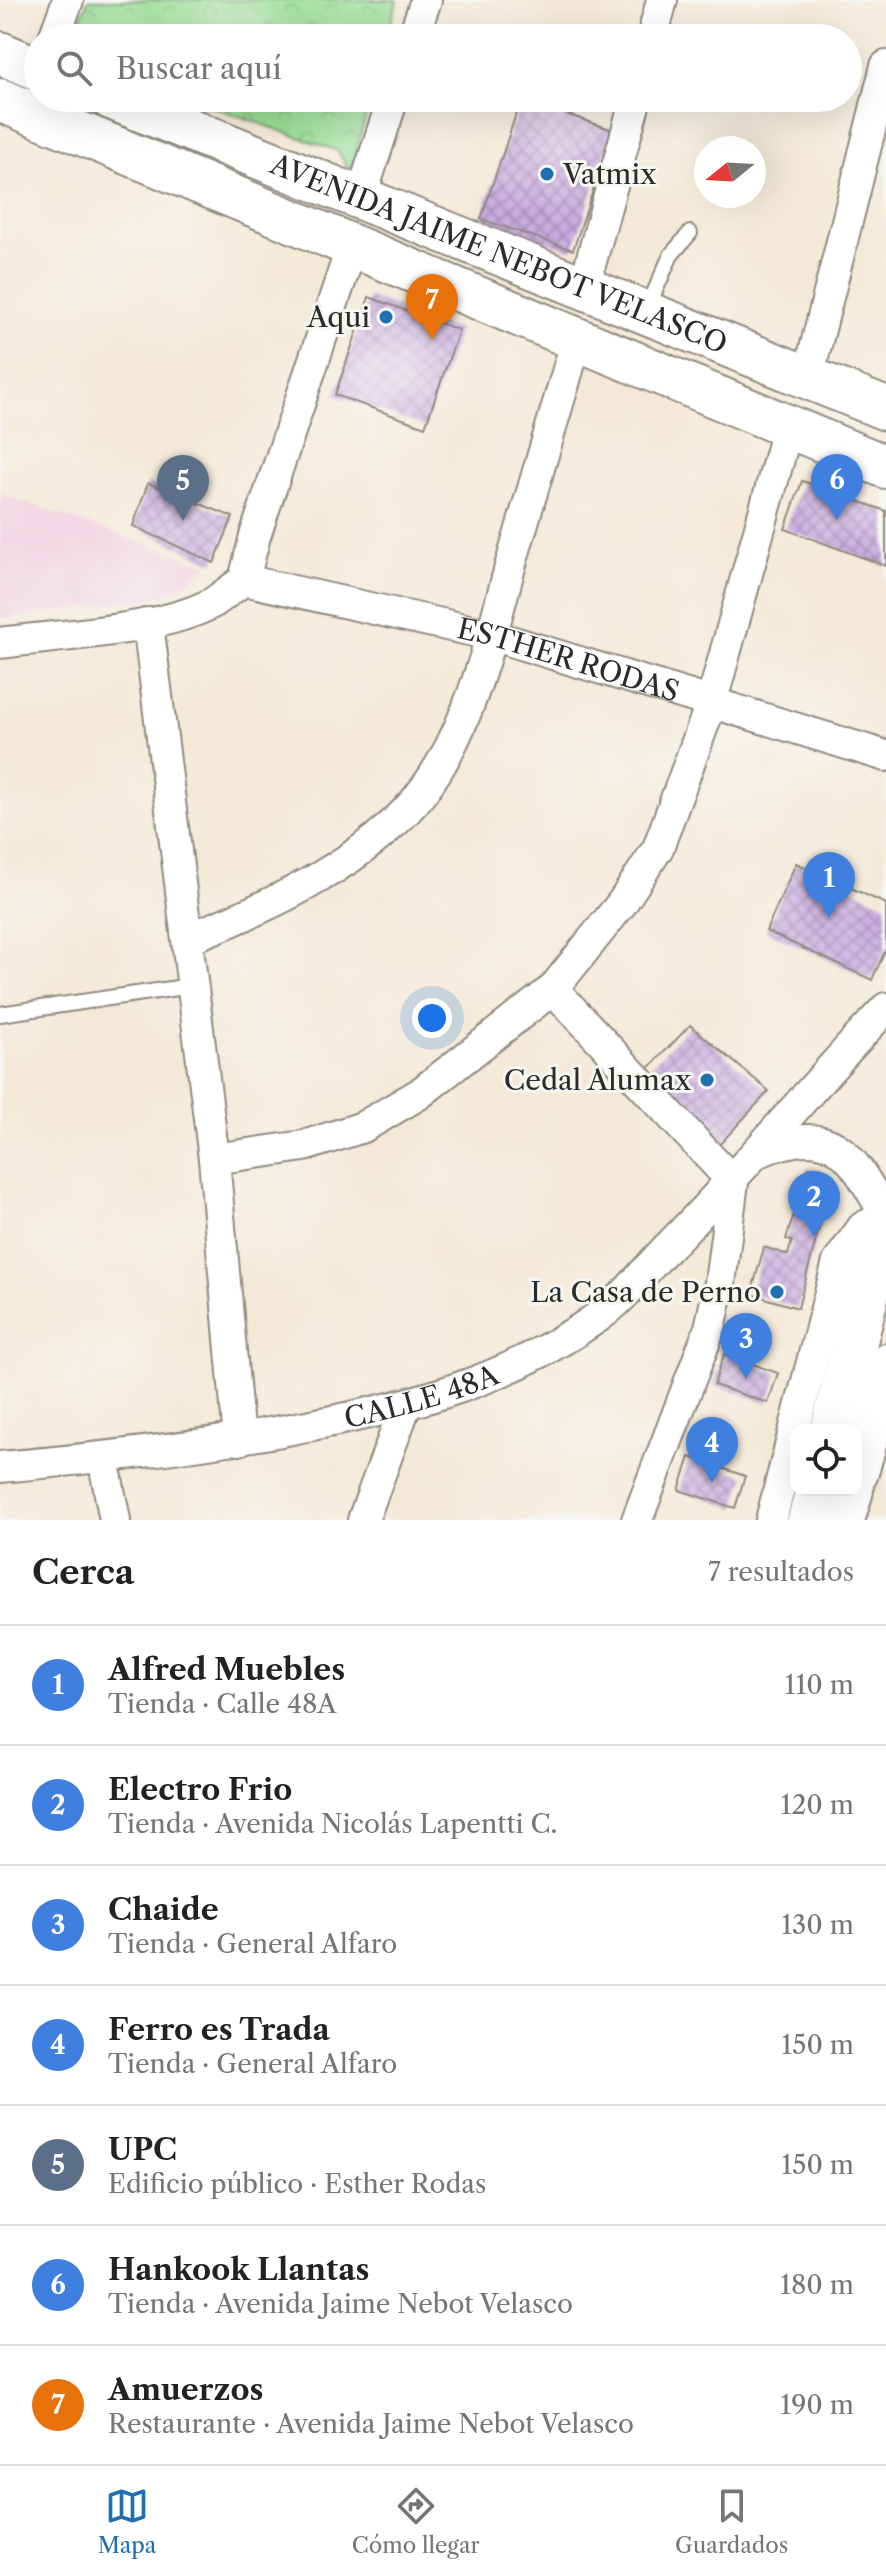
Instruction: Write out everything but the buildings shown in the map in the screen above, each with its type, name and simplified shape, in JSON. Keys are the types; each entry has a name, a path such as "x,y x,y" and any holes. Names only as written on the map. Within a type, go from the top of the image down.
{"main road":[{"path":"0,53 24,63"},
{"name":"AVENIDA JAIME NEBOT VELASCO","path":"0,100 24,110"},
{"name":"AVENIDA JAIME NEBOT VELASCO","path":"29,112 886,467"},
{"name":"AVENIDA JAIME NEBOT VELASCO","path":"146,112 886,409"},
{"path":"834,1424 886,1216"},
{"path":"862,1451 886,1366"},
{"path":"810,1520 816,1496"},
{"path":"842,1520 849,1496"}],"street":[{"path":"59,24 68,0"},
{"path":"418,24 426,0"},
{"path":"656,24 662,0"},
{"path":"808,377 886,66"},
{"path":"361,197 388,112"},
{"path":"584,287 632,112"},
{"path":"0,643 148,623 187,613 213,602 244,580 255,536 352,246"},
{"path":"189,938 289,895 365,845 407,810 447,758 491,635 577,339"},
{"path":"214,1159 304,1146 363,1127 419,1094 553,989 622,903 658,848 711,704 788,426"},
{"name":"ESTHER RODAS","path":"244,580 491,635 886,756"},
{"path":"148,623 214,1159 239,1440"},
{"path":"553,989 733,1182 720,1283 710,1328 637,1520"},
{"name":"CALLE 48A","path":"0,1467 103,1458 239,1440 405,1407 507,1372 600,1316 733,1182 819,1079 886,1008"},
{"path":"761,1151 807,1137 831,1144 846,1155 863,1176 886,1216 863,1227 838,1262 771,1520"},
{"path":"363,1520 405,1407"},
{"path":"103,1458 115,1520"}],"lane":[{"path":"646,311 671,255 690,233"},
{"path":"0,1014 191,986"}],"shaded area":[{"path":"0,494 207,565 191,580 161,597 0,619"}],"green space":[{"path":"88,0 397,1 391,24 78,24"},
{"path":"228,112 367,112 350,173 338,151"}],"place":[{"name":"Vatmix","path":"547,174"},
{"name":"Aqui","path":"386,317"},
{"name":"Amuerzos","path":"432,340"},
{"name":"Hankook Llantas","path":"837,520"},
{"name":"UPC","path":"183,521"},
{"name":"Alfred Muebles","path":"829,918"},
{"name":"Cedal Alumax","path":"707,1080"},
{"name":"Electro Frio","path":"814,1237"},
{"name":"La Casa de Perno","path":"777,1292"},
{"name":"Chaide","path":"746,1379"},
{"name":"Ferro es Trada","path":"712,1483"}]}
